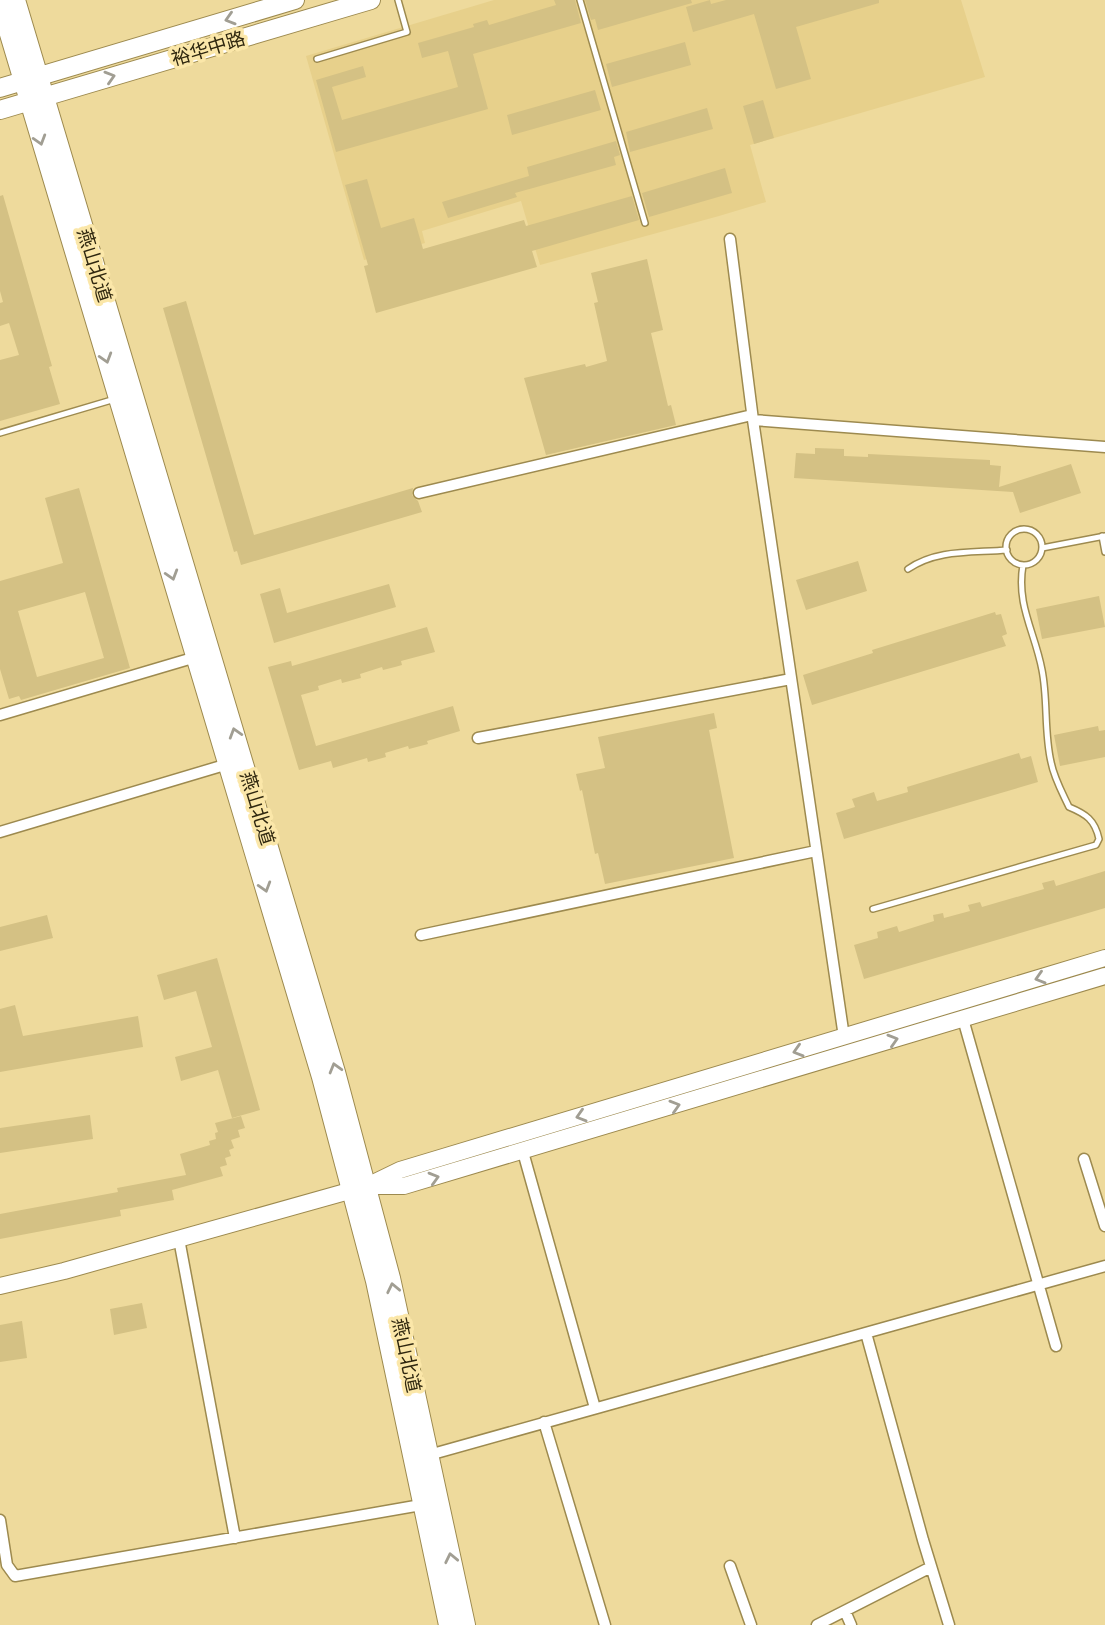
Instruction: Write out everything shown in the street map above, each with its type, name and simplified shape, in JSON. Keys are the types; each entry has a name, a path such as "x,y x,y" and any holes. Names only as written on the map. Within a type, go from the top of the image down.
{"main road":[{"name":"燕山北道","path":"16,0 31,79"},
{"name":"裕华中路","path":"0,88 295,0"},
{"name":"裕华中路","path":"0,110 371,0"},
{"name":"燕山北道","path":"0,4 31,79 325,1033 448,1625"},
{"name":"燕山北道","path":"37,99 118,398 321,1077 391,1278 466,1625"},
{"path":"0,1286 64,1271 359,1188 400,1170 1105,958"},
{"path":"359,1188 404,1186 1105,976"}],"street":[{"path":"730,239 752,417 844,1038"},
{"path":"419,493 752,417 1105,447"},
{"path":"0,715 196,657"},
{"path":"478,738 791,679"},
{"path":"0,832 228,764"},
{"path":"421,934 816,851"},
{"path":"963,1019 1056,1346"},
{"path":"523,1152 595,1408"},
{"path":"1084,1159 1105,1226"},
{"path":"179,1239 235,1538"},
{"path":"429,1455 1105,1266"},
{"path":"866,1333 949,1625"},
{"path":"544,1422 605,1625"},
{"path":"0,1520 7,1565 15,1576 421,1505"},
{"path":"730,1566 751,1625"},
{"path":"817,1625 931,1567"},
{"path":"845,1611 851,1625"}],"lane":[{"path":"317,59 407,32 398,0"},
{"path":"580,0 645,223"},
{"path":"0,432 118,398"},
{"path":"1024,528 1035,532 1042,542 1042,548 1035,561 1023,565 1011,559 1007,540 1011,534 1024,528"},
{"path":"1042,548 1104,536 1105,552"},
{"path":"908,569 923,558 937,555 1007,550"},
{"path":"873,909 1096,845 1099,839 1093,821 1086,814 1069,807 1051,764 1042,672 1023,605 1020,584 1023,565"}],"shaded area":[{"path":"494,0 961,0 985,77 750,145 766,202 719,216 540,265 521,201 422,231 425,243 364,260 306,56"}],"building":[{"path":"554,0 575,0 581,23 473,54 488,109 336,152 316,80 363,66 366,77 332,87 342,120 458,87 448,51 422,58 418,43 474,27 473,24 487,20 489,25 556,5"},
{"path":"585,0 691,0 692,3 598,30 595,19 591,20"},
{"path":"710,0 711,4 726,0 879,0 879,3 796,27 811,79 776,89 754,14 693,32 686,7"},
{"path":"685,42 691,65 612,87 606,64"},
{"path":"595,90 601,110 512,135 507,115"},
{"path":"763,100 774,138 754,144 743,106"},
{"path":"707,108 713,129 630,152 626,132"},
{"path":"616,141 620,155 614,157 616,165 515,193 517,197 448,218 442,202 529,176 527,167"},
{"path":"725,168 732,193 649,217 642,193"},
{"path":"367,179 381,228 414,218 423,249 524,220 526,226 632,196 639,220 532,251 537,267 376,313 364,266 368,265 345,185"},
{"path":"3,195 52,366 49,367 60,404 0,421 0,360 19,355 9,323 0,326 0,303 3,302 0,291 0,196"},
{"path":"647,259 663,330 651,333 668,406 671,405 676,425 546,455 524,378 607,361 594,303 598,302 591,273"},
{"path":"186,301 254,535 413,488 412,495 418,501 422,512 241,565 237,551 234,552 163,308"},
{"path":"815,448 844,449 844,456 868,457 868,454 990,460 990,465 1001,466 999,487 1071,464 1081,493 1020,513 1013,492 794,478 796,453 815,454"},
{"path":"79,488 130,668 21,700 19,696 9,699 0,669 0,581 63,563 45,498","holes":["85,592 104,658 37,677 18,611"]},
{"path":"858,561 867,591 806,610 796,580"},
{"path":"389,584 396,607 274,643 260,594 280,588 287,613"},
{"path":"1099,596 1105,627 1042,639 1036,609"},
{"path":"995,612 996,615 1001,614 1007,634 1002,636 1006,646 812,705 803,675 873,653 872,650"},
{"path":"427,627 435,652 401,661 402,665 383,670 382,667 360,674 361,678 342,683 341,679 318,686 319,690 301,695 316,746 453,706 460,731 427,741 428,744 409,749 408,746 385,753 386,757 368,762 367,758 333,768 331,761 299,770 268,667 291,661 292,666"},
{"path":"714,713 717,728 709,730 734,858 605,884 576,774 605,768 598,737"},
{"path":"1098,726 1099,731 1105,730 1105,757 1060,766 1054,735"},
{"path":"1019,753 1021,759 1031,756 1038,782 844,839 836,813 855,807 852,799 874,792 877,801 908,792 907,787"},
{"path":"1105,871 1105,908 864,979 854,945 878,938 877,932 897,926 899,932 934,921 933,915 943,913 944,918 970,911 968,905 980,902 982,907 1044,889 1042,883 1054,880 1056,886"},
{"path":"47,915 53,938 0,951 0,927"},
{"path":"217,958 260,1110 232,1118 218,1070 181,1081 175,1057 212,1047 196,991 164,1000 157,975"},
{"path":"15,1005 23,1036 138,1016 143,1047 0,1072 0,1009"},
{"path":"90,1115 93,1139 0,1153 0,1128"},
{"path":"241,1116 245,1128 238,1130 240,1137 231,1140 234,1148 229,1150 231,1156 225,1158 227,1165 220,1167 223,1176 172,1190 174,1200 120,1210 121,1216 0,1239 0,1214 118,1192 117,1188 186,1175 180,1154 210,1145 209,1141 216,1139 215,1133 218,1132 215,1123"},
{"path":"142,1303 147,1328 114,1335 110,1309"},
{"path":"22,1321 27,1358 0,1362 0,1325"}]}
